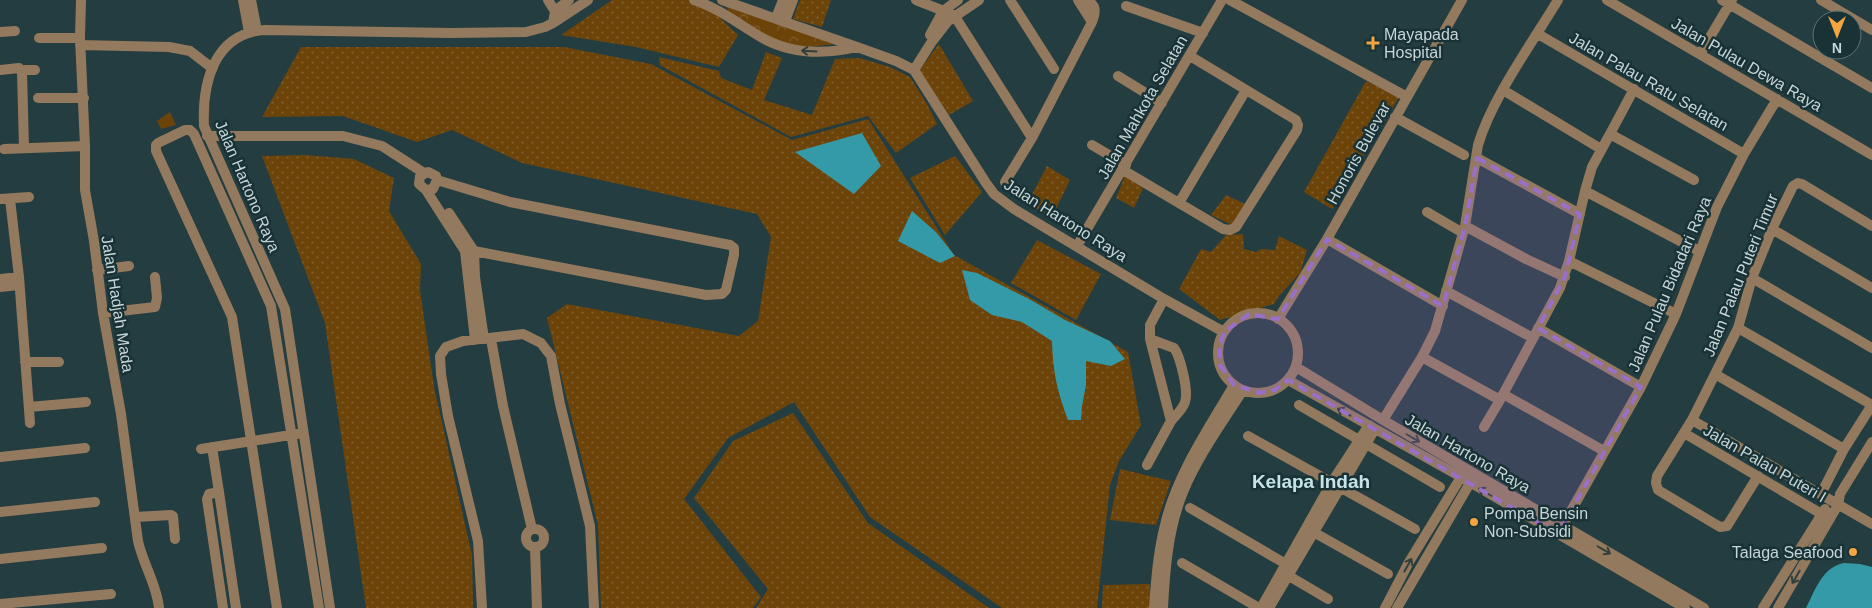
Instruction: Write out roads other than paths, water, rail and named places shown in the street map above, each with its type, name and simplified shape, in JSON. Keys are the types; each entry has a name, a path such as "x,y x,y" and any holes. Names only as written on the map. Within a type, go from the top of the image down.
{"street":[{"name":"Jalan Hadjah Mada","path":"81,0 80,41 86,146 85,190 141,553 158,597 159,608"},
{"path":"243,0 253,31"},
{"path":"251,0 253,31"},
{"path":"548,0 556,17"},
{"path":"556,17 569,0"},
{"path":"253,31 516,32 536,30 588,0"},
{"path":"694,0 721,3 781,19 912,69"},
{"path":"781,19 783,0"},
{"path":"781,19 793,0"},
{"path":"916,0 954,15 1032,138"},
{"path":"912,69 943,11 958,0"},
{"path":"912,69 954,15 979,0"},
{"path":"1010,0 1054,69"},
{"path":"1078,0 1092,22"},
{"path":"1006,182 1032,138 1092,22 1095,14 1094,7 1092,2 1085,0"},
{"name":"Jalan Mahkota Selatan","path":"1078,246 1222,0"},
{"path":"1230,0 1407,97"},
{"name":"Honoris Bulevar","path":"1278,319 1327,239 1462,0"},
{"path":"1383,420 1422,357 1435,331 1464,230 1481,134 1503,90 1558,0"},
{"name":"Jalan Pulau Dewa Raya","path":"1607,0 1872,153"},
{"path":"1821,0 1872,30"},
{"path":"1700,54 1728,1 1872,88"},
{"path":"721,3 760,37 780,47 794,50 840,51 857,47"},
{"path":"1126,6 1203,33"},
{"path":"0,32 15,31"},
{"name":"Jalan Hartono Raya","path":"253,31 240,35 229,43 212,68 205,95 204,126 285,309 330,608"},
{"name":"Jalan Palau Ratu Selatan","path":"1538,34 1744,154"},
{"path":"39,38 169,46 190,51 212,68"},
{"path":"1092,145 1179,203 1227,231 1234,229 1297,130 1298,125 1296,120 1190,56"},
{"path":"0,70 19,68"},
{"name":"Jalan Hartono Raya","path":"912,69 994,194 1014,209 1164,299 1224,332"},
{"path":"24,148 22,72 25,70 35,70"},
{"path":"1118,76 1162,103"},
{"path":"1484,427 1502,397 1565,277 1592,168 1634,89"},
{"path":"1179,203 1246,90"},
{"path":"1503,90 1601,149"},
{"path":"38,98 84,98"},
{"name":"Jalan Pulau Bidadari Raya","path":"1560,530 1641,387 1676,314 1716,207 1744,154 1777,99"},
{"path":"1395,118 1464,155"},
{"path":"277,608 232,317 156,151 158,143 185,130 190,130 194,134 271,306 319,608"},
{"path":"207,136 327,134 343,136 382,146 424,172 433,173 432,186 470,251 483,339 503,406 532,529 527,533 526,540 529,545 535,548 537,608"},
{"path":"1610,134 1694,180"},
{"path":"4,149 86,146"},
{"path":"1477,158 1545,197 1580,214"},
{"path":"424,172 419,180 419,184 730,245 734,248 734,255 726,290 722,294 706,295 470,251"},
{"name":"Jalan Palau Puteri Timur","path":"1758,476 1727,526 1720,527 1656,487 1657,476 1692,420 1738,328 1752,278 1772,229 1793,186 1798,183 1872,226"},
{"path":"1585,191 1699,251"},
{"path":"28,197 5,199 19,281 30,423"},
{"path":"1427,212 1565,277"},
{"path":"1772,229 1872,288"},
{"path":"1327,239 1442,306"},
{"path":"1570,261 1676,314"},
{"path":"97,270 129,266"},
{"path":"103,313 155,307 157,298 155,277"},
{"path":"0,278 19,281"},
{"path":"1752,278 1872,348"},
{"path":"0,287 19,281"},
{"path":"1446,291 1533,338"},
{"path":"1164,299 1150,325 1150,339 1171,421"},
{"path":"1249,314 1269,315 1278,319 1294,335 1298,345 1296,367 1288,380 1275,390 1258,393 1238,388 1223,372 1218,356 1218,348 1224,332 1231,324 1249,314"},
{"path":"1538,328 1641,387"},
{"path":"1738,328 1872,405 1844,448 1820,494"},
{"path":"482,608 478,541 448,416 440,374 440,356 446,347 483,339 516,335 528,335 541,343 551,356 560,404 590,526 594,608"},
{"path":"1147,464 1171,421 1186,401 1179,358 1174,348 1150,339"},
{"path":"1422,357 1604,451"},
{"path":"25,362 59,362"},
{"name":"Jalan Hartono Raya","path":"1296,367 1685,608"},
{"path":"1716,374 1844,448"},
{"name":"Jalan Hartono Raya","path":"1288,380 1461,477 1470,484 1704,608"},
{"path":"1154,608 1163,536 1173,497 1188,464 1238,388"},
{"path":"1163,608 1169,539 1183,492 1238,388"},
{"path":"29,407 86,402"},
{"path":"1298,406 1440,487"},
{"name":"Jalan Palau Puteri I","path":"1692,420 1872,524"},
{"path":"1269,608 1336,485 1372,427"},
{"path":"236,608 219,492 207,448 304,433"},
{"name":"Jalan Palau Puteri I","path":"1684,433 1826,516"},
{"path":"1248,436 1415,529"},
{"path":"1763,608 1826,516 1872,442"},
{"path":"0,457 85,448"},
{"name":"Jalan Hartono Raya","path":"1385,608 1409,562 1461,477"},
{"name":"Jalan Hartono Raya","path":"1397,608 1470,484"},
{"path":"219,492 209,494 207,499 223,608"},
{"path":"0,512 95,502"},
{"path":"1190,508 1289,569 1328,598"},
{"path":"135,517 173,516 175,539"},
{"path":"1778,608 1826,516"},
{"path":"1311,531 1388,574"},
{"path":"0,560 102,548"},
{"path":"1182,563 1260,608 1289,569"},
{"path":"0,604 111,594"}],"water":[{"path":"862,133 881,166 854,194 795,152"},
{"path":"912,211 936,232 955,256 940,263 898,241"},
{"path":"962,270 977,273 1031,300 1065,320 1110,341 1125,359 1111,366 1086,361 1086,385 1081,420 1068,420 1056,381 1052,341 1022,322 992,315 970,300"},
{"path":"1844,563 1872,567 1872,608 1806,608 1816,587 1830,569"}],"place":[{"name":"Mayapada Hospital","path":"1373,43"},
{"name":"Pompa Bensin Non-Subsidi","path":"1474,522"},
{"name":"Talaga Seafood","path":"1853,552"}],"district":[{"name":"Kelapa Indah","path":"1311,481"}]}
